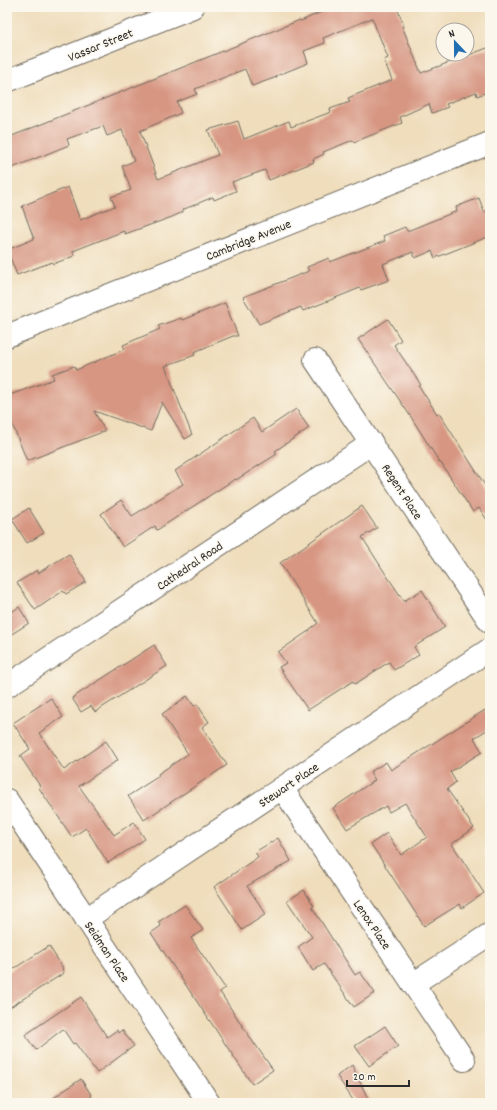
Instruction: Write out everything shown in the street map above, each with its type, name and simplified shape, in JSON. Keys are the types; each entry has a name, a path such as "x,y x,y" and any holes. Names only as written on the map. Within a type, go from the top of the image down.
{"street":[{"name":"Vassar Street","path":"7,81 193,7"},
{"name":"Cambridge Avenue","path":"7,336 490,143"},
{"name":"Regent Place","path":"315,360 372,443 490,622"},
{"name":"Cathedral Road","path":"7,686 372,443"},
{"name":"Stewart Place","path":"86,919 490,649"},
{"name":"Lenox Place","path":"282,788 464,1060"},
{"name":"Seidman Place","path":"7,800 209,1103"},
{"path":"413,984 490,934"}],"building":[{"path":"333,7 398,7 397,8 404,26 402,26 421,73 450,62 475,62 475,53 490,47 490,91 477,96 476,92 446,104 448,107 432,113 429,104 400,117 402,123 354,142 353,140 323,152 324,154 313,159 314,162 269,180 265,170 232,182 236,191 214,200 213,197 182,210 183,212 172,217 125,234 124,231 73,251 74,256 53,264 52,262 17,275 7,250 34,239 22,206 68,187 80,220 115,206 111,197 131,190 122,166 134,161 122,130 107,136 103,126 67,139 69,145 7,170 7,138 300,20 301,21","holes":["372,18 388,58 384,60 392,80 348,98 350,102 330,109 331,112 291,127 289,121 244,139 238,121 208,130 218,155 158,179 140,131 181,113 177,102 197,94 195,89 245,69 252,86 277,77 276,76 308,63 304,51 325,43 323,38"]},
{"path":"479,198 484,212 490,209 490,236 435,258 432,251 415,258 413,252 383,264 389,280 361,290 360,288 303,311 301,307 259,324 243,297 309,271 307,267 329,258 330,262 385,241 383,236 405,227 407,231 457,211 456,207"},
{"path":"225,303 238,336 233,336 194,352 195,355 165,366 192,435 185,439 162,402 151,431 94,411 105,431 27,461 11,421 7,423 7,396 54,379 52,374 74,366 76,370 125,349 123,345 160,329 158,326 181,318 182,320"},
{"path":"388,319 401,340 394,345 421,385 419,386 437,414 439,413 490,493 490,524 479,508 473,512 358,339"},
{"path":"296,409 309,428 275,451 277,454 236,480 235,479 157,530 155,526 123,547 101,514 121,500 132,516 183,484 175,471 253,418 262,432"},
{"path":"362,506 377,528 362,537 404,601 422,590 445,627 414,647 419,655 394,670 389,662 355,684 353,681 308,710 279,667 286,663 278,652 318,623 280,563"},
{"path":"29,508 44,533 27,543 12,519"},
{"path":"69,554 86,582 66,594 63,591 35,610 17,583 37,570 38,573"},
{"path":"19,607 29,623 7,637 7,615"},
{"path":"154,645 167,666 95,712 91,706 81,712 72,698"},
{"path":"187,696 194,706 197,704 209,722 202,727 227,765 144,820 128,796 159,776 158,774 188,754 162,714"},
{"path":"51,698 63,717 39,733 64,770 106,741 118,760 79,786 114,835 134,822 145,839 108,863 86,828 72,837 39,788 40,786 20,756 30,749 13,723"},
{"path":"485,710 490,719 490,728 474,738 482,752 450,772 456,782 447,789 474,828 452,844 484,893 462,908 460,904 424,926 371,844 387,833 401,855 427,837 405,803 389,812 386,806 347,829 333,808 375,780 370,772 386,762 391,770"},
{"path":"278,838 291,861 247,886 266,914 242,930 214,887 258,857 255,852"},
{"path":"304,890 314,906 312,907 355,975 360,972 375,993 354,1007 324,964 313,971 298,947 312,937 287,901"},
{"path":"185,905 203,930 191,938 225,988 220,992 273,1070 252,1084 151,933 161,926 158,922"},
{"path":"49,946 63,968 64,973 7,1009 7,973"},
{"path":"81,997 107,1037 117,1030 118,1033 122,1030 134,1046 97,1073 75,1043 73,1044 63,1029 36,1050 25,1035"},
{"path":"385,1026 398,1046 369,1066 355,1046"},
{"path":"352,1065 370,1103 355,1103 337,1076"},
{"path":"81,1079 92,1096 81,1103 46,1103"}]}
